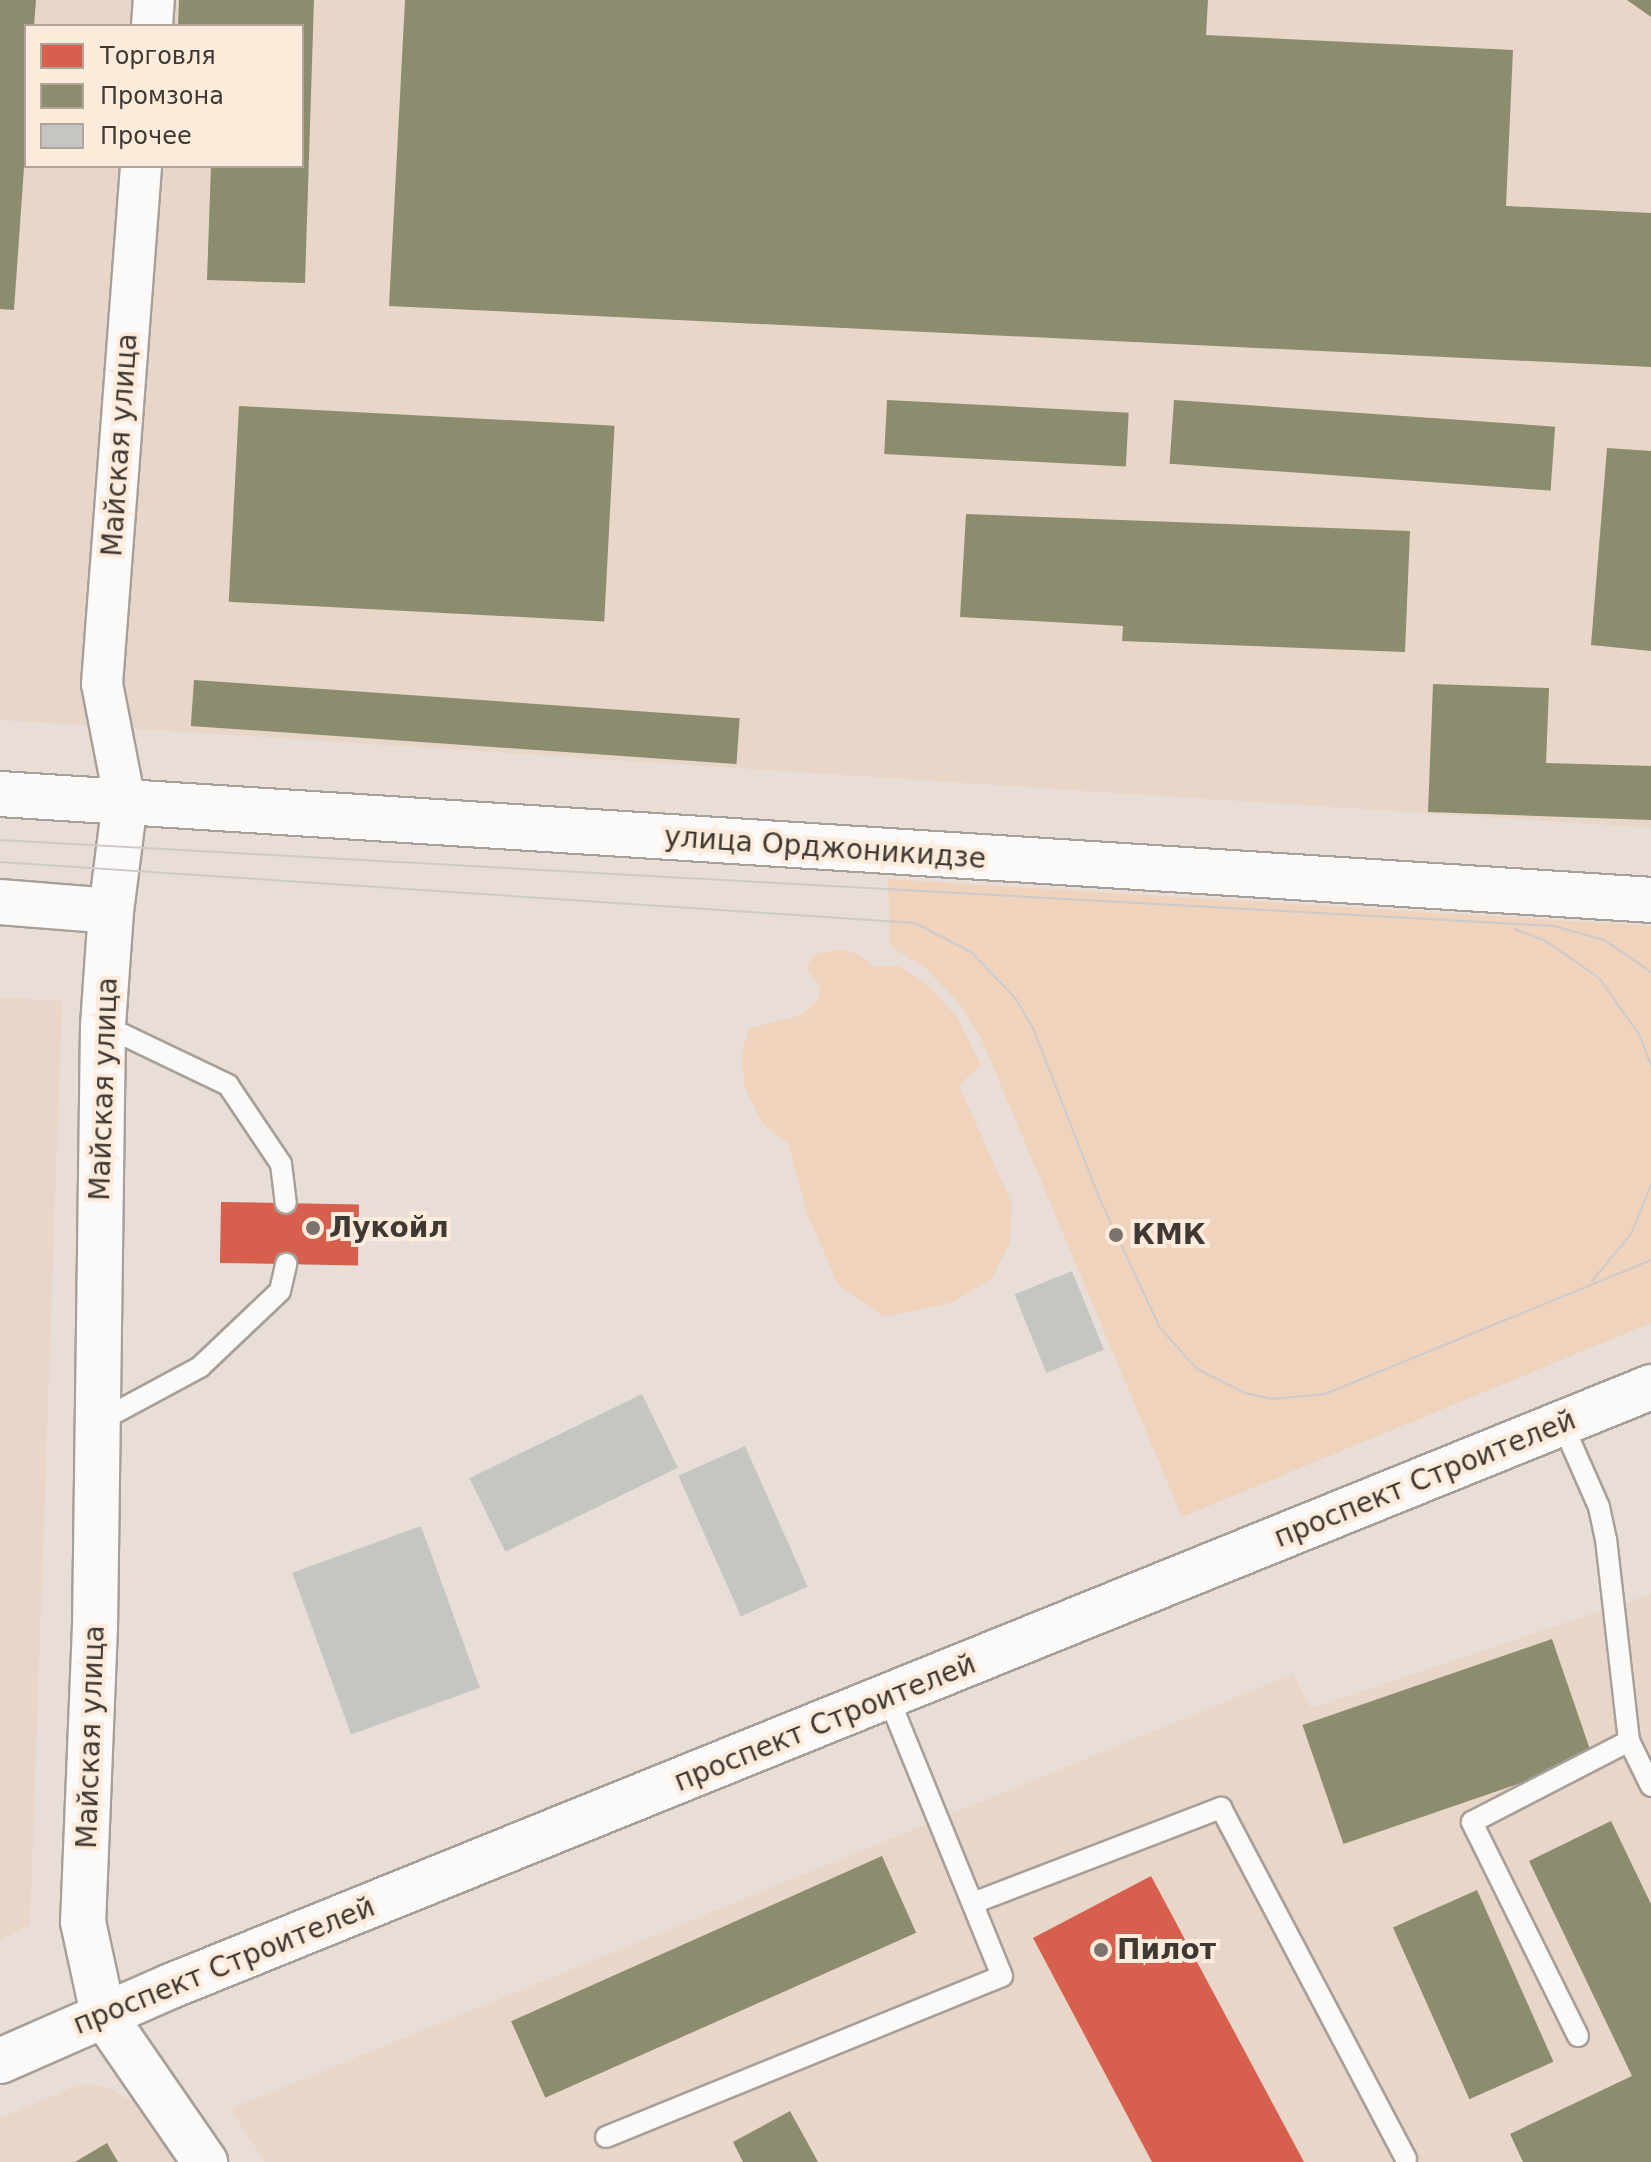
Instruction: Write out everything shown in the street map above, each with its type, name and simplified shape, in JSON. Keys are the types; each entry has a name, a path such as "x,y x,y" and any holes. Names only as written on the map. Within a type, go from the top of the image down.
{"street":[{"path":"152,24 154,0"},
{"name":"Майская улица","path":"103,2014 83,1922 95,1626 103,1025 111,911 125,802 102,684 141,168"},
{"name":"улица Орджоникидзе","path":"0,794 1651,900"},
{"path":"0,902 111,911"},
{"name":"проспект Строителей","path":"0,2061 103,2014 1651,1387"},
{"path":"103,2014 205,2162"}],"lane":[{"path":"103,1025 228,1085 281,1164 286,1203"},
{"path":"98,1422 200,1367 280,1291 286,1264"},
{"path":"1562,1423 1599,1507 1606,1539 1629,1741 1651,1786"},
{"path":"606,2137 1002,1976 888,1697"},
{"path":"1578,2036 1472,1822 1629,1741"},
{"path":"973,1903 1221,1808 1406,2159"}],"shaded area":[{"path":"0,0 1651,0 1651,828 0,720"},
{"path":"888,879 1651,926 1651,1323 1182,1517 981,1038 960,1004 925,968 890,946"},
{"path":"842,949 859,955 874,967 899,966 929,986 957,1017 981,1065 959,1085 1012,1204 1010,1242 992,1278 954,1302 884,1317 838,1285 807,1213 788,1143 763,1124 744,1086 742,1050 750,1028 802,1015 819,999 820,986 806,968 814,954"},
{"path":"0,997 62,1001 30,1925 0,1940"},
{"path":"1651,1594 1651,2162 265,2162 230,2109 1293,1674 1311,1708"},
{"path":"80,2084 105,2086 137,2104 177,2162 0,2162 0,2118"}],"building: Торговля":[{"path":"221,1202 359,1204 358,1265 220,1263"},
{"path":"1151,1876 1304,2162 1152,2162 1033,1938"}],"building: Промзона":[{"path":"0,0 36,0 34,24 24,24 24,168 14,310 0,309"},
{"path":"179,0 314,0 305,283 207,280 211,168 304,168 304,24 178,24"},
{"path":"405,0 1208,0 1206,35 1513,50 1506,206 1651,213 1651,367 389,306"},
{"path":"1627,0 1651,0 1651,17"},
{"path":"887,400 1129,413 1126,467 884,454"},
{"path":"1174,400 1555,427 1551,490 1170,464"},
{"path":"239,406 614,426 604,621 229,602"},
{"path":"1607,448 1651,451 1651,651 1591,645"},
{"path":"966,514 1410,531 1405,652 1122,641 1123,626 960,617"},
{"path":"194,680 740,718 736,764 191,726"},
{"path":"1433,684 1549,688 1546,763 1651,766 1651,820 1428,812"},
{"path":"1552,1639 1593,1758 1343,1844 1302,1725"},
{"path":"1611,1821 1651,1904 1651,2162 1523,2162 1510,2134 1632,2076 1529,1861"},
{"path":"882,1856 916,1933 545,2098 511,2021"},
{"path":"1477,1890 1553,2062 1469,2099 1393,1927"},
{"path":"790,2111 818,2162 743,2162 733,2142"},
{"path":"107,2143 118,2162 75,2162"}],"building: Прочее":[{"path":"1072,1271 1104,1350 1046,1373 1015,1294"},
{"path":"642,1394 678,1468 505,1552 469,1478"},
{"path":"745,1446 808,1587 741,1616 678,1476"},
{"path":"421,1526 480,1688 351,1734 292,1573"}],"tram line":[{"path":"0,840 1554,926 1604,940 1651,972"},
{"path":"0,862 915,923 971,952 1016,999 1033,1028 1098,1195 1160,1328 1197,1369 1245,1393 1272,1399 1325,1394 1651,1260"},
{"path":"1515,929 1544,940 1599,978 1639,1034 1651,1066"},
{"path":"1592,1281 1631,1234 1651,1185"}],"place":[{"name":"Лукойл","path":"313,1228"},
{"name":"КМК","path":"1116,1235"},
{"name":"Пилот","path":"1101,1950"}]}
